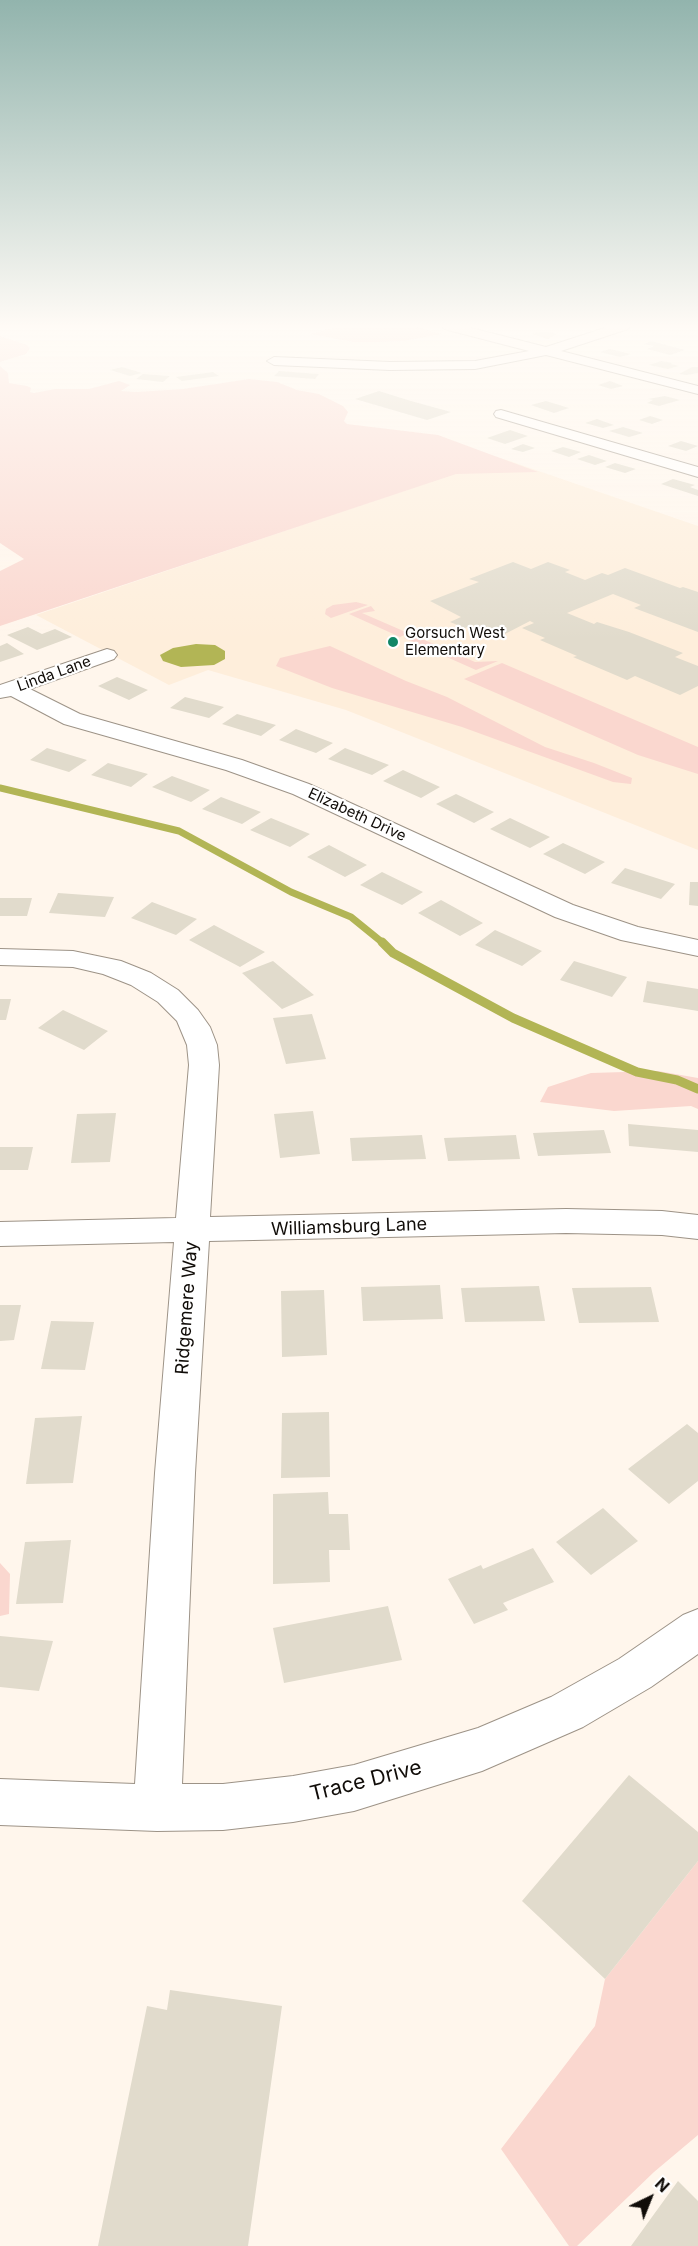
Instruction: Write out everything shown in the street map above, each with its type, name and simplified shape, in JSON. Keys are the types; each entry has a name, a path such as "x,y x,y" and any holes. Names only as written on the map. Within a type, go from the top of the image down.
{"street":[{"path":"558,431 698,472"},
{"name":"Linda Lane","path":"6,691 108,655"},
{"name":"Elizabeth Drive","path":"6,691 72,719 234,765 301,789 564,911 631,934 698,948"},
{"name":"Ridgemere Way","path":"0,957 74,959 119,969 154,986 168,996 195,1027 202,1045 204,1065 157,1808"},
{"name":"Williamsburg Lane","path":"0,1234 566,1221 652,1223 698,1227"},
{"name":"Trace Drive","path":"0,1802 157,1808 224,1807 293,1799 354,1788 482,1749 567,1712 635,1673 698,1629"}],"shaded area":[{"path":"0,431 403,431 438,435 538,472 456,474 0,626 0,571 24,559 0,543"},
{"name":"Gorsuch West Elementary","path":"501,458 698,526 698,850 346,710 208,670 169,685 36,615"},
{"path":"356,602 368,605 331,618 325,614 326,609 333,605"},
{"path":"371,606 375,611 362,613 408,633 400,637 349,614"},
{"path":"413,635 475,662 498,661 476,670 404,638"},
{"path":"196,644 215,645 225,651 225,659 214,665 181,667 163,661 160,655 173,648"},
{"path":"330,646 447,697 545,747 632,778 631,784 613,782 462,727 332,688 276,666 280,658"},
{"path":"502,663 698,747 698,774 638,755 464,679"},
{"path":"658,1071 698,1078 698,1109 691,1106 614,1111 540,1102 548,1087 591,1073"},
{"path":"0,1563 10,1574 9,1614 0,1616"},
{"path":"698,1861 698,2135 654,2172 577,2246 569,2246 501,2149 595,2026 605,1979"}],"building":[{"path":"508,431 528,436 505,444 487,438"},
{"path":"609,431 636,431 643,433 629,437"},
{"path":"681,441 698,446 686,451 668,446"},
{"path":"523,444 535,448 523,452 511,449"},
{"path":"563,447 581,452 569,457 551,451"},
{"path":"589,455 607,461 595,465 577,459"},
{"path":"615,463 636,469 625,473 605,467"},
{"path":"673,479 695,485 690,487 698,490 698,496 661,484"},
{"path":"513,562 531,569 548,562 570,570 565,572 585,580 602,573 608,575 625,568 680,588 698,592 698,632 634,608 641,605 613,594 567,613 594,624 597,622 629,632 683,653 675,657 698,666 698,686 680,695 635,676 627,680 540,640 545,638 522,628 534,623 530,621 503,635 472,625 465,628 450,622 461,617 430,601 479,582 469,579"},
{"path":"28,627 42,634 55,629 72,637 37,650 7,635"},
{"path":"7,643 24,654 0,662 0,646"},
{"path":"117,677 148,690 129,700 98,686"},
{"path":"185,697 224,707 209,718 170,708"},
{"path":"237,714 276,725 261,736 222,724"},
{"path":"296,729 333,743 316,753 279,740"},
{"path":"47,748 87,760 69,772 30,760"},
{"path":"345,748 389,765 372,775 328,759"},
{"path":"108,763 148,774 131,787 91,775"},
{"path":"403,770 440,787 421,798 383,781"},
{"path":"172,776 210,790 191,802 152,787"},
{"path":"456,794 494,812 474,823 436,804"},
{"path":"221,797 261,812 242,824 202,809"},
{"path":"271,818 310,834 290,847 250,830"},
{"path":"510,818 550,837 530,848 490,829"},
{"path":"563,843 605,862 585,874 543,854"},
{"path":"329,845 367,865 345,877 307,857"},
{"path":"625,868 675,884 661,899 611,883"},
{"path":"382,872 423,892 402,905 360,885"},
{"path":"690,882 698,882 698,906 689,905"},
{"path":"58,893 114,897 105,917 49,913"},
{"path":"0,898 32,898 27,916 0,916"},
{"path":"441,900 483,923 460,936 418,913"},
{"path":"152,902 197,919 176,935 131,918"},
{"path":"214,925 265,952 240,967 189,940"},
{"path":"495,930 542,951 522,966 475,945"},
{"path":"273,961 314,995 282,1009 242,973"},
{"path":"574,961 627,977 612,997 560,980"},
{"path":"647,981 698,989 698,1011 643,1002"},
{"path":"0,999 11,999 6,1020 0,1020"},
{"path":"63,1010 108,1031 84,1050 38,1028"},
{"path":"312,1014 326,1059 286,1064 273,1018"},
{"path":"313,1111 320,1154 280,1158 274,1114"},
{"path":"116,1113 110,1162 71,1163 77,1114"},
{"path":"628,1124 698,1130 698,1152 629,1146"},
{"path":"604,1130 611,1153 538,1156 533,1133"},
{"path":"422,1135 426,1159 352,1161 350,1138"},
{"path":"516,1135 520,1159 448,1161 444,1138"},
{"path":"0,1147 33,1147 28,1170 0,1170"},
{"path":"440,1285 443,1319 363,1321 361,1287"},
{"path":"539,1286 545,1321 465,1322 461,1288"},
{"path":"651,1287 659,1322 579,1323 572,1288"},
{"path":"324,1290 327,1355 282,1357 281,1291"},
{"path":"0,1305 21,1305 14,1340 0,1341"},
{"path":"51,1321 94,1322 85,1370 41,1369"},
{"path":"329,1412 330,1477 281,1478 282,1413"},
{"path":"82,1416 73,1483 26,1484 35,1418"},
{"path":"687,1424 698,1433 698,1481 669,1504 628,1469"},
{"path":"328,1492 329,1514 348,1514 350,1550 329,1550 330,1582 273,1584 273,1494"},
{"path":"603,1508 638,1541 591,1575 556,1542"},
{"path":"71,1540 63,1603 16,1604 25,1542"},
{"path":"533,1548 554,1582 503,1603 508,1610 474,1624 448,1579 481,1565 483,1569"},
{"path":"388,1606 402,1660 284,1683 273,1628"},
{"path":"0,1636 53,1641 39,1691 0,1687"},
{"path":"629,1775 698,1832 698,1861 605,1979 522,1901"},
{"path":"170,1990 282,2006 248,2246 98,2246 147,2006 167,2010"},
{"path":"678,2181 698,2201 698,2246 631,2246"}],"waterway":[{"path":"0,788 179,831 291,892 351,917 383,943"},
{"path":"383,943 393,953 513,1018 637,1072 677,1080 698,1089"}],"place":[{"name":"Gorsuch West Elementary","path":"393,642"}]}
